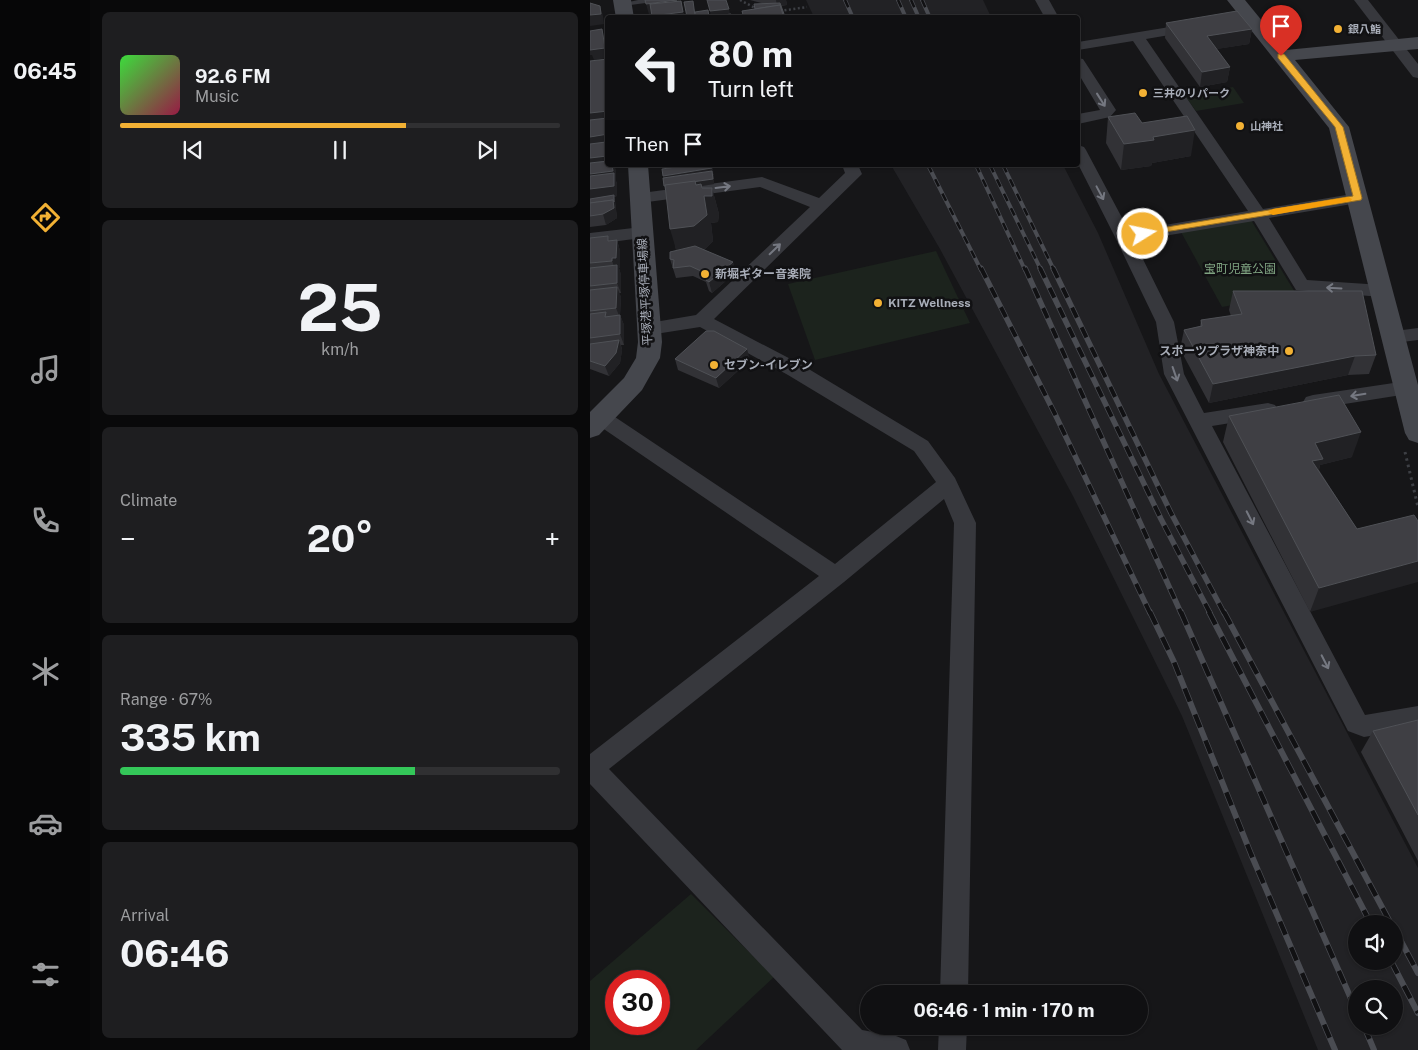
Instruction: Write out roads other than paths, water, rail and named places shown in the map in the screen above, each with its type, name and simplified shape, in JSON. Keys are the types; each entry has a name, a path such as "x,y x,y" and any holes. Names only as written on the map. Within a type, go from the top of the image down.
{"street":[{"path":"1042,0 1050,15"},
{"path":"1361,0 1418,74"},
{"path":"1239,13 1281,56 1339,127 1418,433"},
{"path":"1080,46 1206,25"},
{"path":"1137,37 1258,214 1302,286 1382,291"},
{"path":"1281,56 1418,43"},
{"path":"1080,65 1108,110 1105,114 1080,119"},
{"path":"1080,154 1124,237 1165,322 1174,374 1357,723 1364,726 1418,717"},
{"name":"平塚港平塚停車場線","path":"596,423 633,384 648,358 650,342 638,167"},
{"path":"649,329 702,320 854,174 851,167"},
{"path":"640,198 762,182 820,205"},
{"path":"1124,237 1358,198"},
{"path":"590,239 642,233"},
{"path":"702,320 795,370 920,446 948,484 965,523 954,985"},
{"path":"1394,337 1418,334"},
{"path":"1200,421 1406,388"},
{"path":"596,423 836,576"},
{"path":"896,1050 856,1043 590,768 836,576 948,484"},
{"path":"952,1050 953,1035"}],"lane":[{"path":"625,5 653,0"}],"railway":[{"path":"845,0 852,15"},
{"path":"898,0 905,15"},
{"path":"911,0 918,15"},
{"path":"922,0 929,15"},
{"path":"929,167 981,270"},
{"path":"977,167 1025,270"},
{"path":"991,167 1041,270"},
{"path":"1004,167 1054,270"},
{"path":"981,268 1055,414 1150,613"},
{"path":"1025,268 1181,613"},
{"path":"1040,268 1161,519 1210,613"},
{"path":"1053,268 1171,513 1224,613"},
{"path":"1150,612 1174,662 1251,854 1335,1050"},
{"path":"1181,612 1348,992"},
{"path":"1209,612 1366,915"},
{"path":"1224,612 1386,915"},
{"path":"1403,945 1418,973"},
{"path":"1396,970 1418,1013"},
{"path":"1368,1035 1374,1050"}],"place":[{"name":"銀八鮨","path":"1338,29"},
{"name":"三井のリパーク","path":"1143,93"},
{"name":"山神社","path":"1240,126"},
{"name":"新堀ギター音楽院","path":"705,274"},
{"name":"KITZ Wellness","path":"878,303"},
{"name":"スポーツプラザ神奈中","path":"1289,351"},
{"name":"セブン-イレブン","path":"714,365"}],"park label":[{"name":"宝町児童公園","path":"1240,269"}]}
